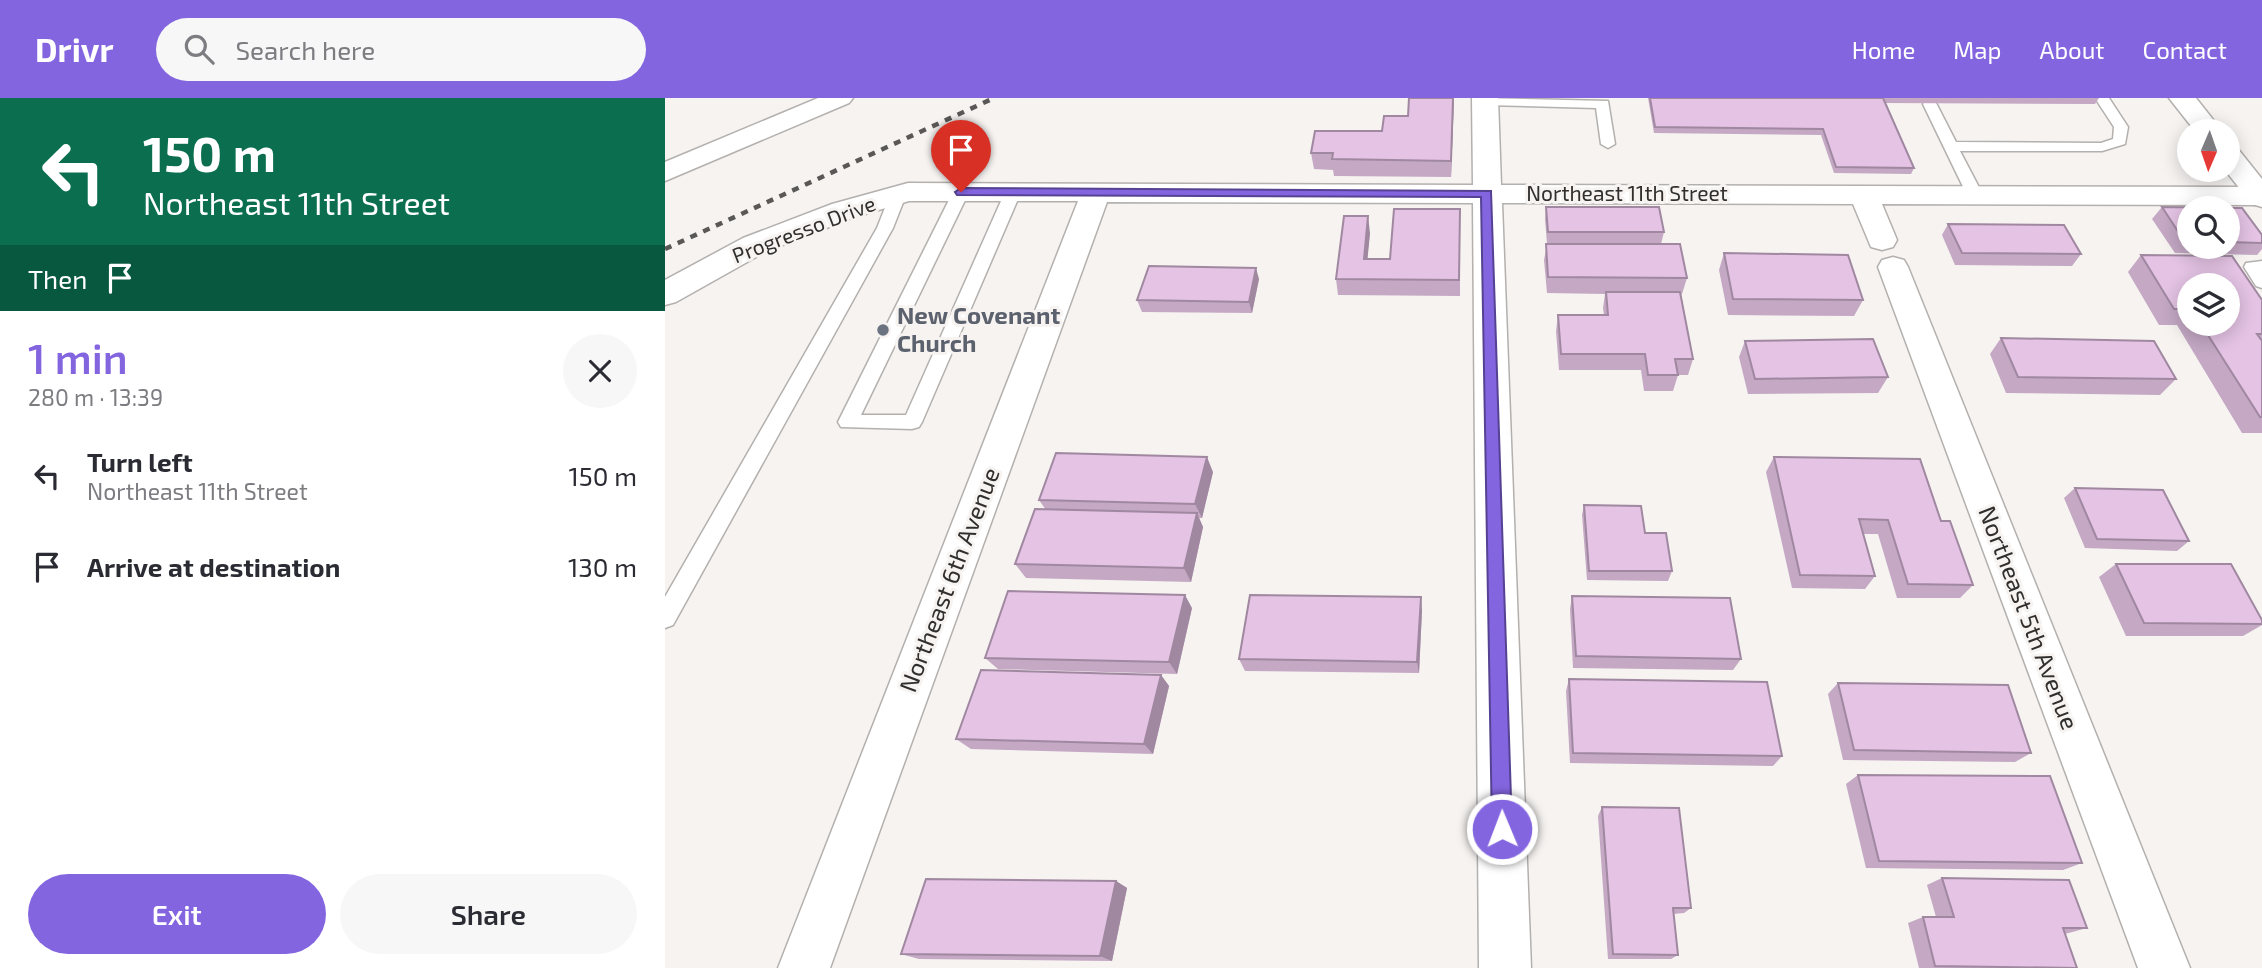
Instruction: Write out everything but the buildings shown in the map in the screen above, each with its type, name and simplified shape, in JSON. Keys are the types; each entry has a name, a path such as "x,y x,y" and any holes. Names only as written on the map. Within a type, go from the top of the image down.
{"street":[{"path":"665,172 841,98"},
{"path":"2182,98 2199,119"},
{"path":"1485,99 1505,968"},
{"path":"2240,170 2262,197"},
{"name":"Northeast 6th Avenue","path":"804,968 1096,192"},
{"name":"Northeast 11th Street","path":"903,193 2262,197"},
{"name":"Progresso Drive","path":"665,294 754,245 842,211 903,193"},
{"name":"Northeast 5th Avenue","path":"1864,195 2164,968"}],"lane":[{"path":"1951,146 2102,147 2120,141 2121,127 2102,98"},
{"path":"1485,99 1603,104 1608,144"},
{"path":"1930,104 1975,195"},
{"path":"961,192 848,422 912,422 1013,192"},
{"path":"665,618 903,193"},
{"path":"2262,267 2252,267 2262,282"}],"railway":[{"path":"665,249 994,98"}],"place":[{"name":"New Covenant Church","path":"883,330"}],"route":[{"path":"961,192 1487,194 1502,829"}]}
